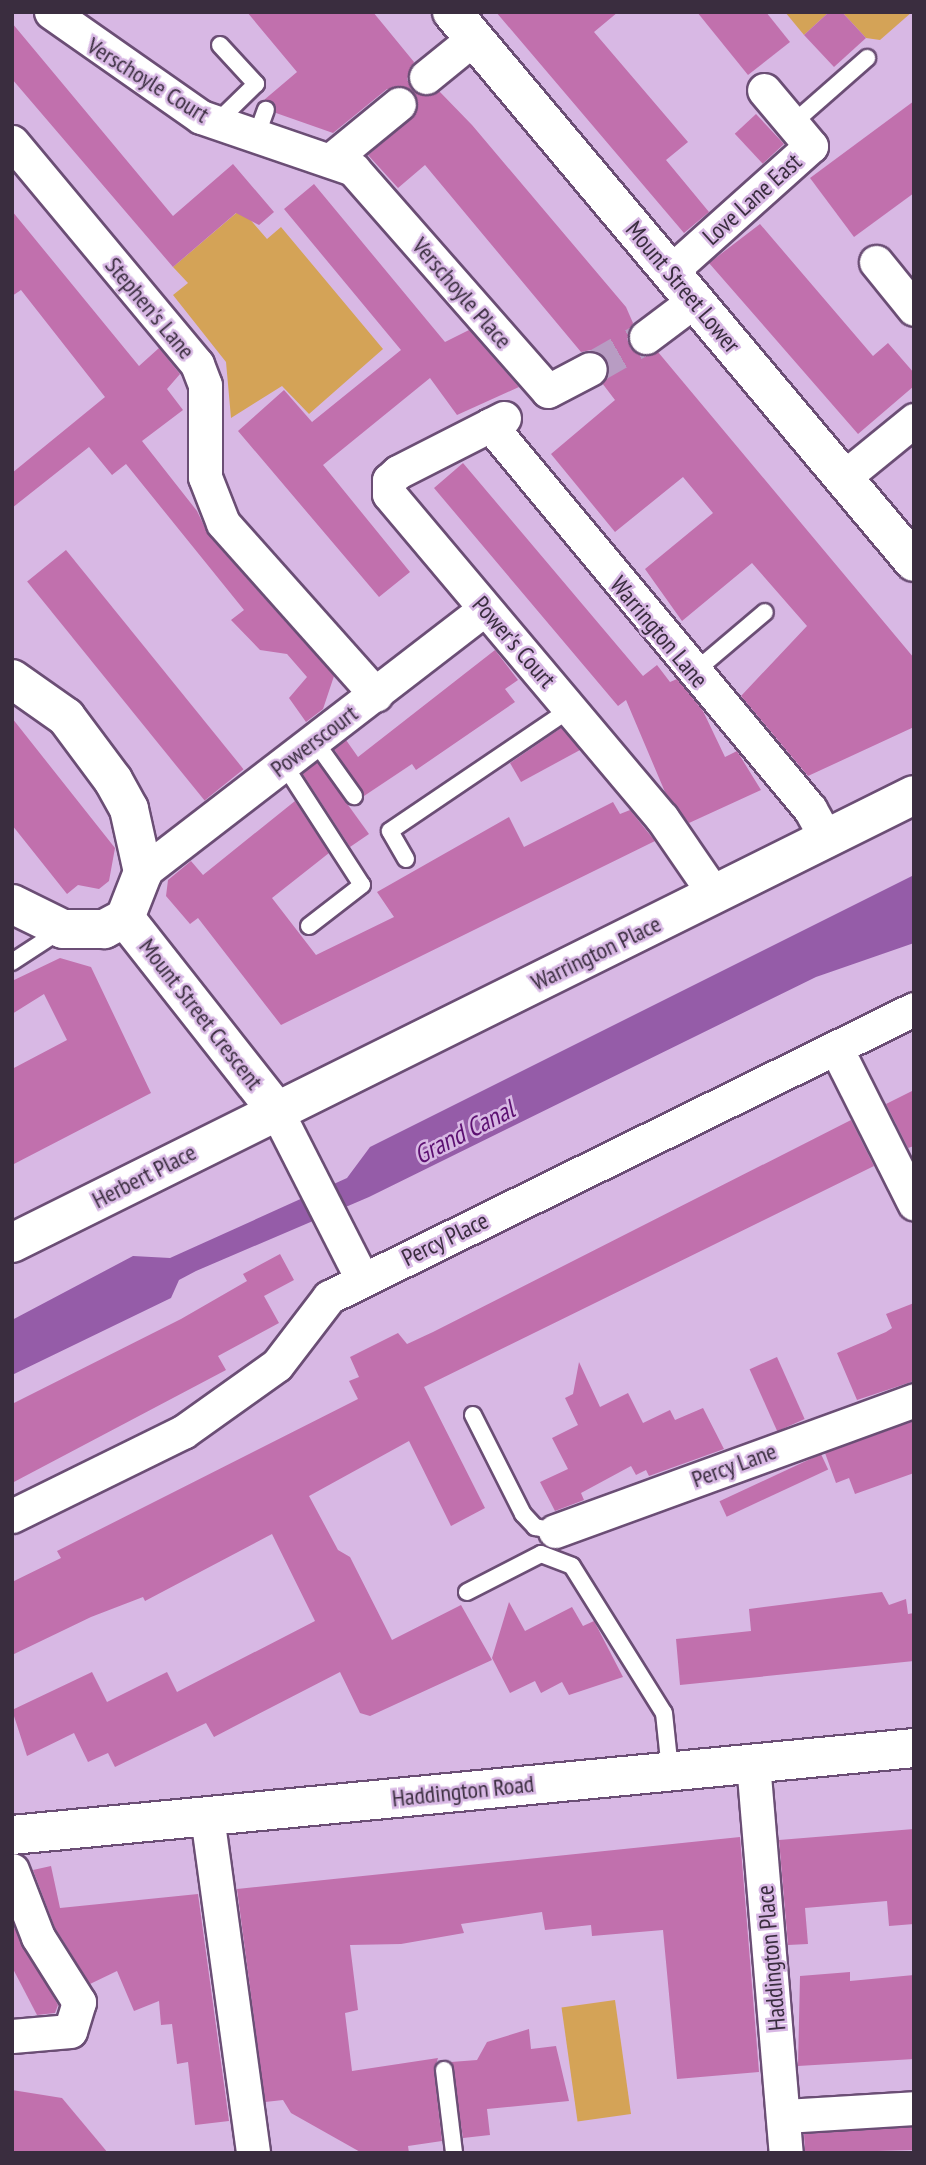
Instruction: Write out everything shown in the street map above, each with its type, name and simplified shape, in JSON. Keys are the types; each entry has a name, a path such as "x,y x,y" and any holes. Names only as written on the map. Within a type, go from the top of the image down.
{"street":[{"name":"Verschoyle Court","path":"51,12 170,100 216,123 261,124 337,160"},
{"path":"426,78 463,25"},
{"name":"Mount Street Lower","path":"463,25 914,562"},
{"name":"Love Lane East","path":"670,272 811,146 764,90"},
{"path":"337,160 400,104"},
{"name":"Stephen's Lane","path":"12,142 197,364 205,384 205,477 223,523 376,695"},
{"name":"Verschoyle Place","path":"337,160 360,175 548,391 590,369"},
{"path":"876,262 914,309"},
{"path":"646,337 694,301"},
{"path":"843,478 914,420"},
{"name":"Power's Court","path":"497,422 388,480 389,494 484,609 572,708 715,895"},
{"name":"Warrington Lane","path":"497,422 693,673 810,809 827,840"},
{"name":"Powerscourt","path":"143,872 283,763 376,695 484,609"},
{"path":"12,680 66,717 113,780 129,809 143,872"},
{"name":"Warrington Place","path":"276,1110 914,795"},
{"name":"Mount Street Crescent","path":"12,904 63,929 83,934 125,918 143,872"},
{"name":"Mount Street Crescent","path":"125,918 276,1110"},
{"name":"Percy Place","path":"12,1516 183,1432 277,1365 329,1297 914,1009"},
{"path":"836,1048 914,1203"},
{"path":"276,1110 362,1279"},
{"name":"Herbert Place","path":"12,1243 276,1110"},
{"name":"Percy Lane","path":"555,1531 914,1401"},
{"name":"Haddington Road","path":"12,1835 914,1748"},
{"name":"Haddington Place","path":"753,1763 785,2116 786,2153"},
{"path":"207,1816 253,2153"},
{"path":"12,1870 18,1898 79,2003 71,2031 12,2036"},
{"path":"785,2116 914,2108"}],"lane":[{"path":"216,123 256,84 220,46"},
{"path":"792,124 867,58"},
{"path":"693,673 765,612"},
{"path":"407,859 390,831 572,708"},
{"path":"314,740 354,796"},
{"path":"283,763 362,885 309,926"},
{"path":"12,962 63,929"},
{"path":"473,1415 523,1514 535,1527 555,1531"},
{"path":"467,1592 541,1555 572,1566 664,1713 670,1770"},
{"path":"444,2070 454,2153"}],"shaded area":[{"path":"785,12 829,12 804,35"},
{"path":"842,12 912,12 880,40 866,38"},
{"path":"241,209 267,239 281,227 383,349 309,414 282,386 231,418 226,362 173,295 188,283 173,267"},
{"path":"615,2000 631,2114 578,2121 562,2008"}],"water":[{"name":"Grand Canal","path":"914,875 914,943 816,977 369,1197 196,1271 179,1280 171,1298 12,1375 12,1320 133,1256 170,1258 347,1178 370,1147"}],"building":[{"path":"247,12 373,12 414,62 407,79 412,90 428,96 439,91 472,125 626,307 633,323 627,339 631,349 648,356 658,352 914,658 914,727 808,776 741,696 807,626 752,563 682,621 645,569 713,513 683,477 615,532 551,454 615,400 602,383 607,360 591,350 581,352 425,165 398,188 368,155 412,118 418,102 413,91 387,89 333,133 276,113 274,103 264,100 297,72"},
{"path":"496,12 618,12 594,32 688,142 666,160 709,212 684,233"},
{"path":"697,12 766,12 790,42 748,75"},
{"path":"829,12 842,12 866,38 834,67 804,35"},
{"path":"12,23 173,216 233,164 274,212 259,225 236,213 173,267 12,79"},
{"path":"914,101 914,193 854,237 810,178"},
{"path":"756,114 784,144 763,164 735,134"},
{"path":"314,184 445,342 469,330 519,387 457,415 430,378 323,465 410,572 379,597 238,431 284,390 312,422 401,350 284,209"},
{"path":"12,211 139,366 159,348 180,374 167,389 183,410 142,441 197,511 209,536 334,676 323,709 306,722 289,698 307,677 287,654 260,650 231,620 244,610 126,464 112,475 89,447 12,508 12,473 105,397 21,290 12,296"},
{"path":"760,224 873,356 888,343 914,373 914,386 858,434 709,263"},
{"path":"463,463 643,676 657,665 670,682 677,679 703,711 725,757 737,751 761,790 689,823 665,792 626,700 618,706 434,488"},
{"path":"66,550 243,769 205,801 27,581"},
{"path":"495,650 518,680 505,689 515,702 416,770 412,764 364,796 334,749 346,740 358,757"},
{"path":"12,718 115,848 109,881 99,889 78,885 67,894 12,825"},
{"path":"561,728 580,750 521,782 510,763"},
{"path":"317,762 369,834 350,847 302,773"},
{"path":"295,801 329,853 272,898 316,955 394,917 377,892 509,817 524,847 613,802 620,814 630,810 655,841 281,1025 198,918 190,924 166,896 168,880 191,861 203,875"},
{"path":"60,958 91,967 151,1093 12,1165 12,1069 67,1040 44,994 12,1014 12,981"},
{"path":"914,1090 914,1146 908,1148 886,1104"},
{"path":"851,1120 874,1166 424,1387 485,1508 451,1526 409,1441 309,1496 338,1550 350,1557 392,1640 461,1605 492,1660 370,1716 360,1713 340,1672 214,1737 206,1723 115,1767 108,1753 88,1762 74,1733 27,1756 12,1710 92,1672 107,1702 167,1672 177,1692 315,1621 272,1534 145,1601 143,1597 91,1617 12,1655 12,1582 61,1558 57,1551 358,1399 349,1381 359,1377 350,1357 398,1333 407,1344 433,1332"},
{"path":"280,1254 294,1280 264,1296 279,1323 218,1356 226,1370 12,1483 12,1404 181,1319 247,1281 243,1274"},
{"path":"914,1303 914,1381 857,1400 837,1353 886,1332 892,1328 886,1314"},
{"path":"777,1357 805,1419 777,1431 750,1369"},
{"path":"579,1362 600,1407 628,1393 643,1423 670,1410 675,1420 703,1408 724,1449 649,1476 646,1470 636,1475 631,1466 581,1493 584,1500 555,1511 540,1482 568,1469 552,1438 578,1425 565,1398 573,1394"},
{"path":"914,1421 914,1473 855,1494 849,1478 836,1483 825,1453"},
{"path":"821,1454 828,1469 727,1517 719,1501"},
{"path":"882,1592 889,1605 906,1599 908,1614 914,1613 914,1661 680,1685 676,1639 751,1631 749,1609"},
{"path":"509,1602 525,1631 572,1607 583,1626 594,1621 623,1677 569,1695 562,1682 541,1693 535,1681 510,1693 492,1658"},
{"path":"914,1829 914,1924 889,1926 887,1901 805,1908 808,1944 788,1945 779,1840"},
{"path":"740,1837 759,2072 677,2079 663,1930 592,1936 591,1925 545,1930 542,1912 461,1924 464,1933 401,1944 350,1945 358,2010 345,2013 352,2071 438,2058 434,2071 442,2141 408,2146 409,2153 362,2153 291,2113 283,2100 265,2102 237,1889"},
{"path":"51,1866 60,1908 198,1894 229,2121 195,2125 188,2062 177,2064 172,2024 161,2025 159,2001 134,2011 117,1971 90,1984 55,1928 33,1870"},
{"path":"12,1924 58,2005 55,2013 37,2015 12,1967"},
{"path":"850,1972 850,1981 914,1975 914,2059 798,2066 800,1976"},
{"path":"529,2029 531,2049 556,2046 569,2101 487,2109 490,2135 463,2138 451,2062 477,2060 487,2042"},
{"path":"12,2090 62,2098 108,2153 12,2153"},
{"path":"914,2127 914,2150 805,2153 804,2134"}],"tunnel":[{"path":"590,369 646,337"}]}
